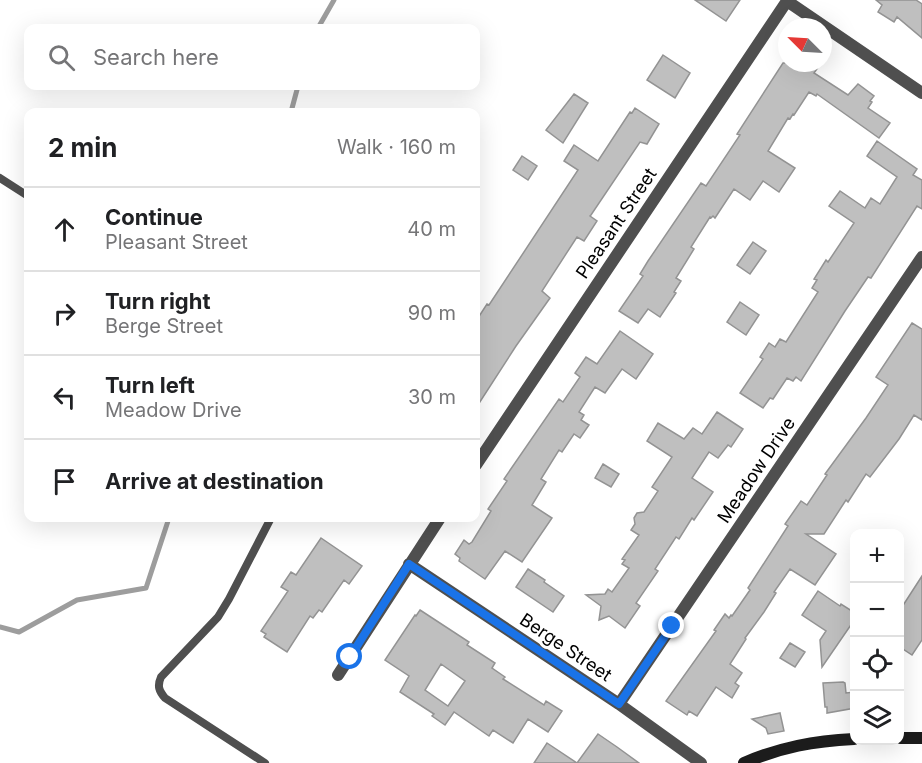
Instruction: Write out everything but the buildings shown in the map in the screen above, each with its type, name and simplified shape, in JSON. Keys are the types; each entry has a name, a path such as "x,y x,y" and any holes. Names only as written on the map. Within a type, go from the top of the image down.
{"street":[{"path":"787,1 922,93"},
{"name":"Pleasant Street","path":"480,459 787,1"},
{"name":"Meadow Drive","path":"619,704 922,257"},
{"path":"338,675 437,522"},
{"name":"Berge Street","path":"409,564 619,704 701,763"},
{"path":"904,738 922,738"},
{"path":"744,763 800,744 850,739"}],"lane":[{"path":"0,178 24,193"},
{"path":"265,763 165,698 158,687 161,677 210,627 225,607 270,522"}],"waterway":[{"path":"320,24 334,0"},
{"path":"292,108 297,90"},
{"path":"0,627 19,632 77,600 146,588 168,522"}],"route":[{"path":"350,657 409,564 619,704 672,626"}]}
